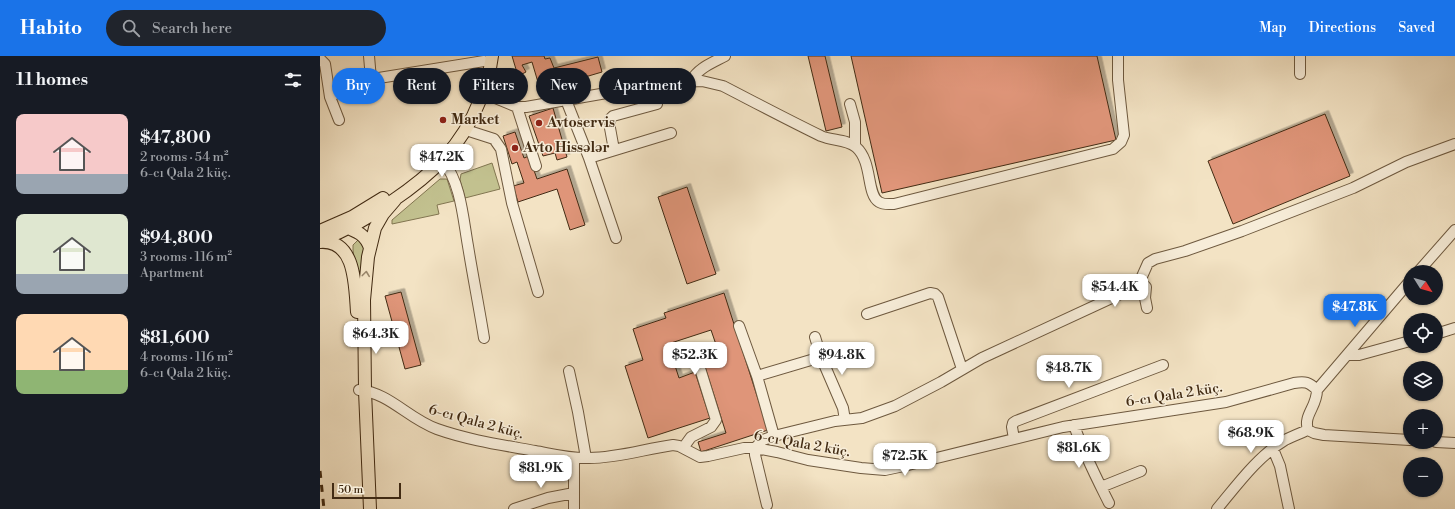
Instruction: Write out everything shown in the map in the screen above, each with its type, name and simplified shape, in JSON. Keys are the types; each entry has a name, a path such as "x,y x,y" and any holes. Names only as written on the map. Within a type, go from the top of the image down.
{"main road":[{"path":"486,68 487,58"},
{"path":"320,241 351,222 407,182 438,155 449,142 469,109 487,58"},
{"path":"320,231 338,224 351,222 373,215 412,188 443,161 466,130 478,104"},
{"path":"364,509 362,390 363,313 370,248 377,223 395,200"},
{"path":"351,222 368,240 370,248"},
{"path":"346,253 351,222"},
{"path":"320,241 337,244 346,253 353,275 370,509"}],"street":[{"path":"369,56 370,68"},
{"path":"696,72 724,56"},
{"path":"696,81 710,82 723,86 823,137 848,142 855,146 865,158 872,192 875,197 879,202 894,204 1112,149 1121,142 1124,134 1118,80 1118,56"},
{"path":"1300,56 1300,74"},
{"path":"440,68 487,58"},
{"path":"320,59 325,64 330,97 339,120"},
{"path":"510,104 517,107 543,104"},
{"path":"568,104 589,158 616,238"},
{"path":"614,150 610,119 613,116 657,104"},
{"path":"850,104 855,122 855,146"},
{"path":"517,107 536,166"},
{"path":"466,130 494,140 501,149 512,204 538,292"},
{"path":"589,158 671,133"},
{"path":"767,505 756,460 755,448 763,440 835,421 870,416 895,406 941,382 962,368 982,358 1131,289 1140,281 1148,263 1155,259 1185,251 1242,231 1353,188 1406,162 1455,144"},
{"path":"443,161 450,169 459,200 484,338"},
{"path":"1424,265 1455,230"},
{"path":"1140,281 1146,287 1145,298 1148,308"},
{"path":"1403,289 1317,390 1317,397 1306,424 1308,430 1324,435 1403,440"},
{"path":"866,314 930,293 935,294 938,297 962,368"},
{"path":"739,326 757,376 774,436"},
{"path":"1443,332 1455,328"},
{"path":"815,337 843,408 845,420"},
{"path":"1346,355 1359,356 1403,343"},
{"path":"683,448 691,437 711,427 716,420 694,349"},
{"path":"757,376 822,357"},
{"path":"1014,439 1012,427 1013,423 1016,421 1163,365"},
{"path":"569,371 580,419 586,458"},
{"name":"6-cı Qala 2 küç.","path":"362,390 382,396 415,419 439,430 493,443 574,458 626,455 673,446 683,448 700,457 744,448 755,448 824,462 885,470 1074,425 1226,402 1301,382 1309,383 1317,390"},
{"path":"1074,425 1080,443 1109,503"},
{"path":"1217,509 1251,470 1273,449 1284,441 1308,430"},
{"path":"1443,442 1455,443"},
{"path":"1273,449 1280,466 1289,509"},
{"path":"574,458 574,509"},
{"path":"1101,486 1141,471"},
{"path":"514,509 548,498 574,494"}],"shaded area":[{"path":"492,163 500,189 465,198 460,180 461,174"},
{"path":"440,179 447,179 454,201 437,205 439,214 392,224 392,220"},
{"path":"358,240 361,240 365,244 360,300 353,250 353,245"}],"building":[{"path":"512,56 544,56 545,59 550,58 554,68 536,68 536,76 532,62 522,65 524,68 516,68"},
{"path":"808,56 825,56 842,127 826,131"},
{"path":"851,56 1097,56 1116,140 882,193"},
{"path":"598,57 601,68 599,68 599,73 591,75 591,68 554,68"},
{"path":"553,108 567,157 557,160 555,153 543,156 529,116"},
{"path":"1325,114 1350,176 1233,224 1208,161"},
{"path":"515,132 524,158 529,156 537,179 567,169 585,225 570,230 557,189 518,202 513,186 524,183 517,162 512,164 503,136"},
{"path":"687,187 716,274 687,284 658,197"},
{"path":"401,292 421,365 405,369 385,296"},
{"path":"724,293 768,430 701,452 698,442 726,433 705,367 722,362 711,330 668,344 679,378 695,372 710,418 648,438 625,366 643,360 633,329 666,318 664,313"}],"railway":[{"path":"320,471 324,509"}],"place":[{"name":"Market","path":"443,120"},
{"name":"Avtoservis","path":"539,123"},
{"name":"Avto Hissələr","path":"515,148"}]}
